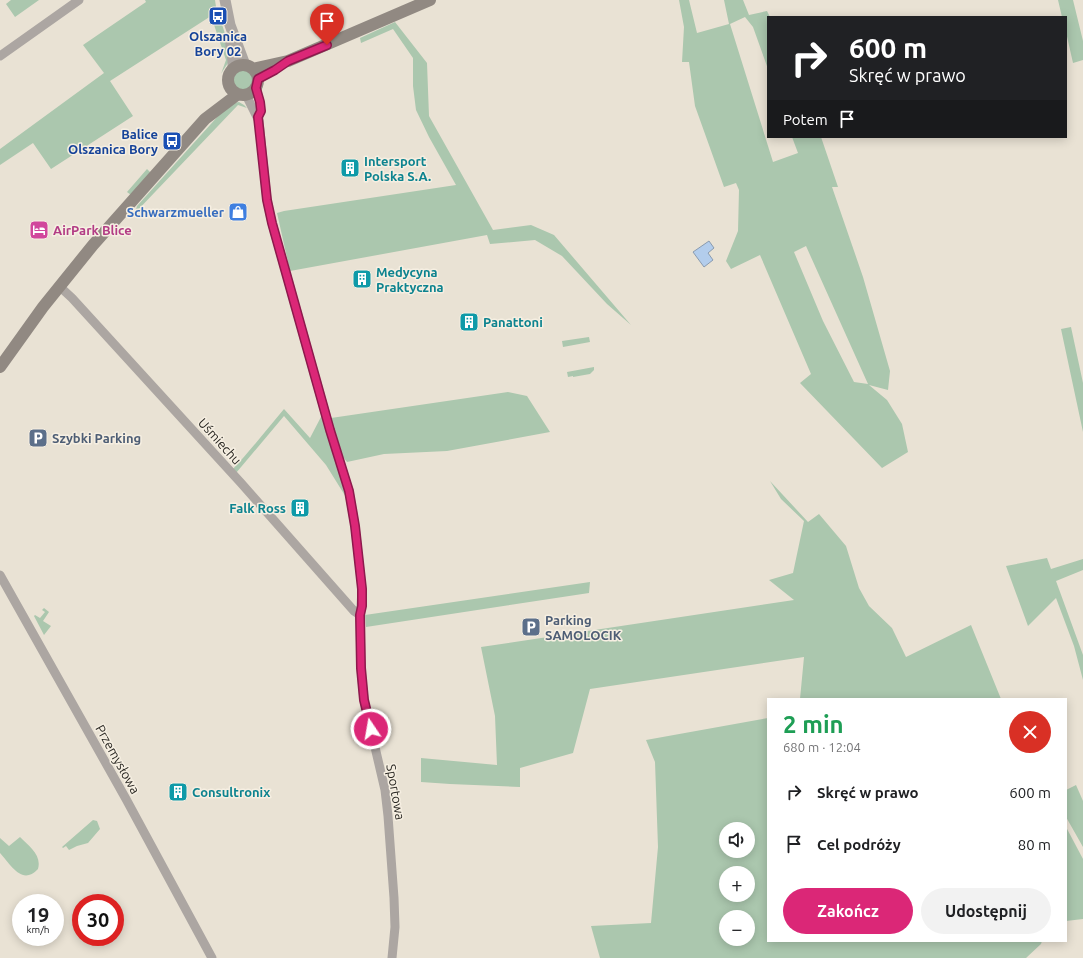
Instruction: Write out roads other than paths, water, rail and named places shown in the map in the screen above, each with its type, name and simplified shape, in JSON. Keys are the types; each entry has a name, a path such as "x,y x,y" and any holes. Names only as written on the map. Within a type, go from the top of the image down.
{"main road":[{"path":"0,367 59,286 93,245 210,115 221,97 246,82 288,61 430,0"},
{"path":"239,66 246,82 228,77 233,69 239,66"}],"street":[{"path":"0,56 79,0"},
{"path":"225,0 230,25 246,82"},
{"path":"230,25 233,69"},
{"name":"Sportowa","path":"246,82 258,117 267,200 272,223 330,430 349,491 355,526 362,589 362,606 360,615 361,668 364,700 384,790 388,816 395,927 392,958"},
{"name":"Uśmiechu","path":"59,286 72,298 360,615"},
{"name":"Przemysłowa","path":"0,575 212,958"}],"water":[{"path":"709,241 714,248 708,253 713,260 704,267 693,252"}],"place":[{"name":"Olszanica Bory 02","path":"218,16"},
{"name":"Balice Olszanica Bory","path":"172,141"},
{"name":"Intersport Polska S.A.","path":"350,168"},
{"name":"Schwarzmueller","path":"238,212"},
{"name":"AirPark Blice","path":"39,230"},
{"name":"Medycyna Praktyczna","path":"362,279"},
{"name":"Panattoni","path":"469,322"},
{"name":"Szybki Parking","path":"38,438"},
{"name":"Falk Ross","path":"300,508"},
{"name":"Parking SAMOLOCIK","path":"531,627"},
{"name":"Consultronix","path":"178,792"}]}
